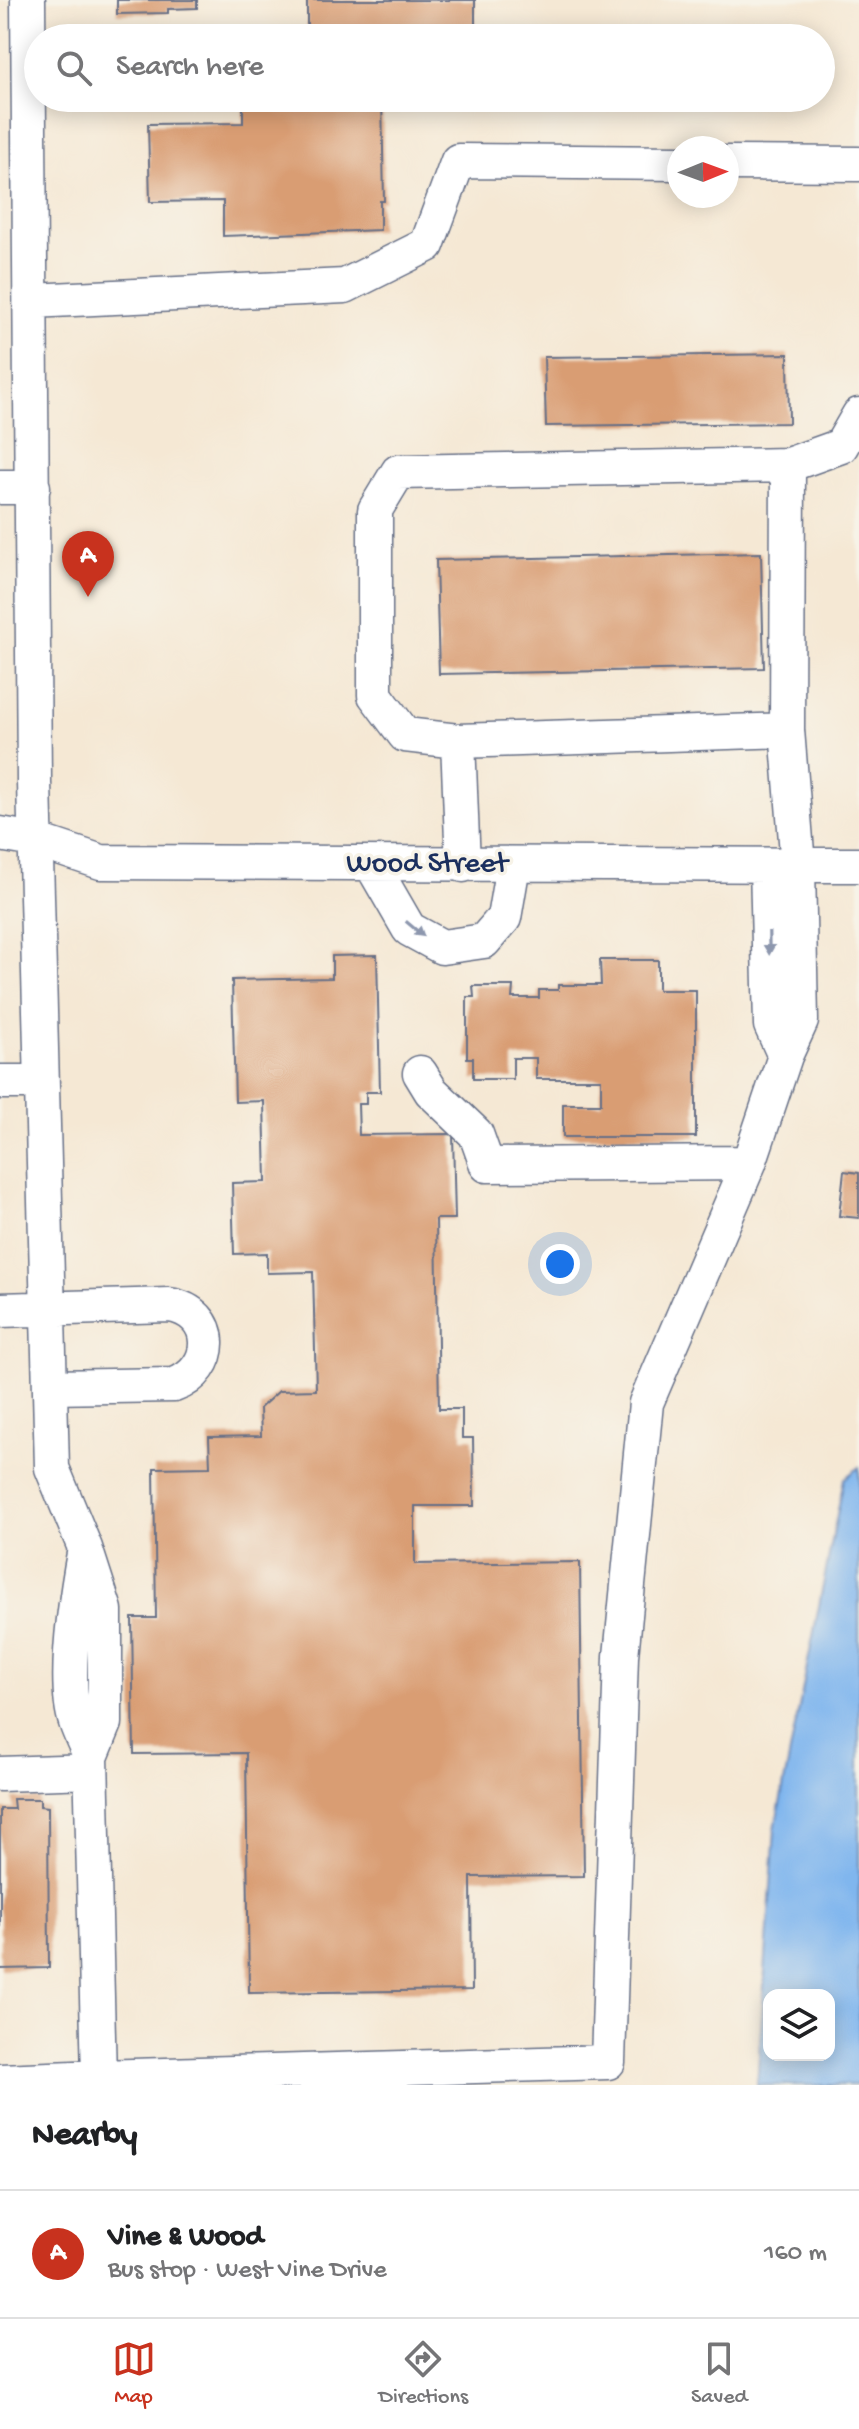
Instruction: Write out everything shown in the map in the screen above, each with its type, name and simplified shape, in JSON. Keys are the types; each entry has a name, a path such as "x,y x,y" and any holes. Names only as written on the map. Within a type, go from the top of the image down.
{"street":[{"path":"27,24 28,0"},
{"path":"25,112 17,487 35,840 52,1468 85,1548 73,1611 72,1675 74,1720 91,1764 99,2081"},
{"path":"21,286 345,286 427,245 458,161 667,163"},
{"path":"739,163 859,164"},
{"path":"787,730 458,741 405,735 375,695 375,510 398,472 788,465 841,446 859,415"},
{"path":"0,2081 99,2081 608,2062 621,1656 646,1403 749,1163 785,1056 771,1025 787,730 788,465"},
{"path":"458,741 463,865"},
{"name":"Wood Street","path":"0,834 35,840 101,862 859,865"},
{"path":"372,865 409,929 442,947 484,941 504,918 513,865"},
{"path":"420,1073 431,1091 476,1134 487,1165 749,1163"},
{"path":"0,1082 41,1082"},
{"path":"0,1310 182,1307 195,1315 205,1333 206,1351 190,1379 174,1385 50,1387"},
{"path":"0,1774 91,1764"}],"water":[{"path":"859,1467 859,2085 757,2085 763,2000 763,2061 835,2061 835,1989 764,1989 775,1829 844,1479"}],"building":[{"path":"117,0 197,0 197,8 168,9 168,13 117,14"},
{"path":"307,0 475,0 475,24 307,24"},
{"path":"243,112 382,112 384,201 380,201 380,230 223,236 223,201 150,202 148,124 243,123"},
{"path":"788,354 789,423 546,426 544,357"},
{"path":"761,553 764,668 439,674 436,560"},
{"path":"377,955 380,1092 366,1092 366,1104 358,1104 359,1135 453,1134 455,1219 436,1219 439,1409 462,1409 462,1438 473,1438 474,1506 415,1506 415,1564 580,1562 584,1876 471,1877 472,1990 249,1993 246,1753 134,1754 132,1618 156,1618 154,1468 210,1467 209,1437 261,1436 260,1408 279,1391 316,1390 313,1272 267,1273 267,1253 234,1254 232,1183 266,1182 264,1101 235,1102 232,980 332,978 332,956"},
{"path":"600,960 658,960 658,990 696,990 696,1137 563,1137 563,1104 601,1104 601,1079 536,1079 536,1058 513,1058 513,1079 473,1079 473,1058 467,1058 467,997 474,997 473,986 513,986 512,998 539,998 539,990 558,990 558,985 601,985"},
{"path":"844,1171 859,1173 859,1218 839,1216"},
{"path":"13,1799 40,1799 40,1806 48,1807 49,1968 0,1969 0,1809 14,1809"}],"place":[{"name":"Vine & Wood","path":"88,597"}]}
